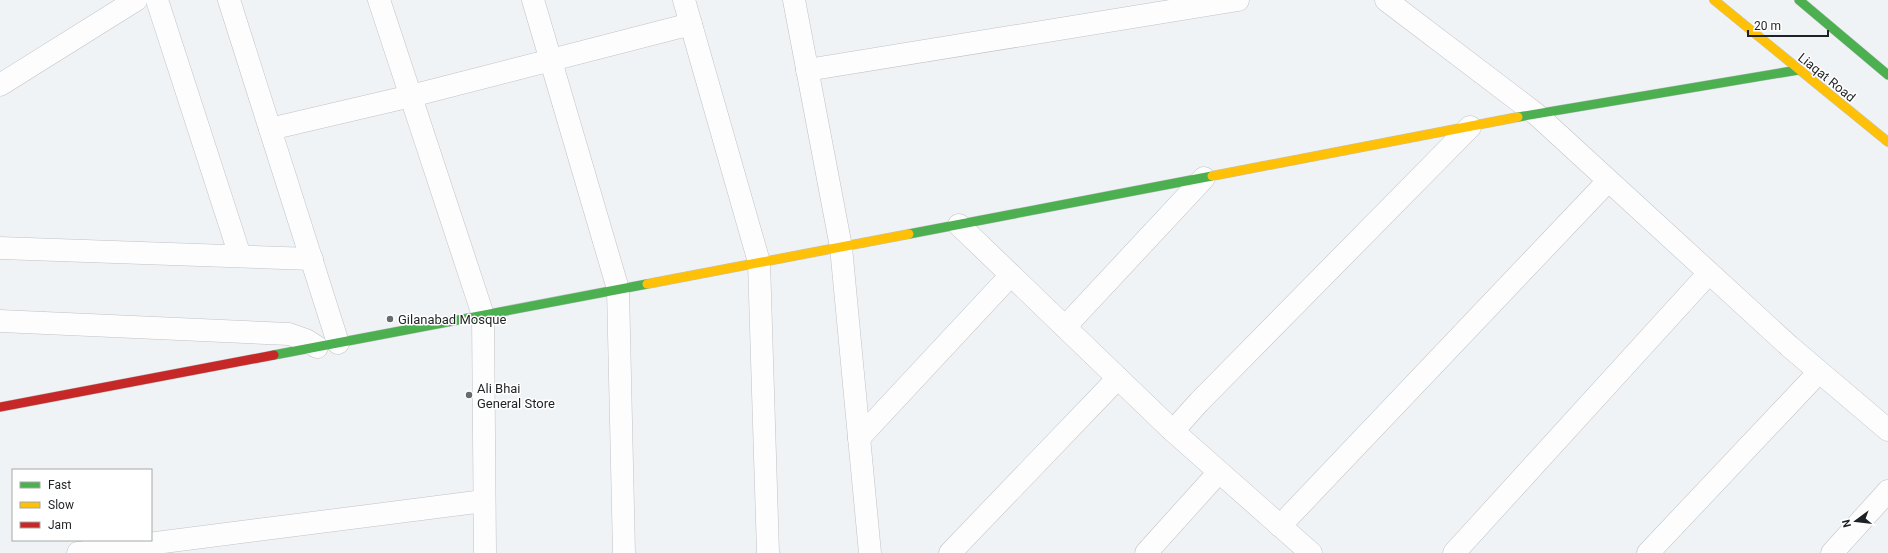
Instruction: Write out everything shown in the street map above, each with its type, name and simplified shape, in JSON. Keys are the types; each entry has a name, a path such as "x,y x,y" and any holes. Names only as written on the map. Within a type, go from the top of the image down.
{"street":[{"path":"0,85 136,0"},
{"path":"157,0 240,256"},
{"path":"229,0 338,343"},
{"path":"379,0 483,315 485,553"},
{"path":"533,0 618,289 624,553"},
{"path":"684,0 759,262 768,553"},
{"path":"794,0 841,247 870,553"},
{"path":"807,70 1238,0"},
{"path":"1386,0 1536,114 1819,372 1888,430"},
{"name":"Liaqat Road","path":"1714,0 1888,142"},
{"path":"1799,0 1888,75"},
{"path":"270,129 411,96 691,24"},
{"path":"0,406 959,225 1536,114 1798,70"},
{"path":"1173,431 1199,402 1470,127"},
{"path":"1065,327 1204,178"},
{"path":"1280,526 1608,180"},
{"path":"959,225 1173,431 1311,553"},
{"path":"0,248 312,259"},
{"path":"1454,553 1709,273"},
{"path":"859,438 1011,275"},
{"path":"0,321 288,334 306,340 317,347"},
{"path":"1648,553 1819,372"},
{"path":"950,553 1118,378"},
{"path":"1146,553 1219,472"},
{"path":"1832,553 1888,491"},
{"path":"78,553 484,501"}],"traffic: fast":[{"path":"1799,0 1888,75"},
{"path":"1518,117 1798,70"},
{"path":"909,234 1212,176"},
{"path":"274,355 647,284"}],"traffic: slow":[{"path":"1714,0 1888,142"},
{"path":"1212,176 1518,117"},
{"path":"647,284 909,234"}],"traffic: jam":[{"path":"0,407 274,355"}],"place":[{"name":"Gilanabad Mosque","path":"390,319"},
{"name":"Ali Bhai General Store","path":"469,395"}]}
